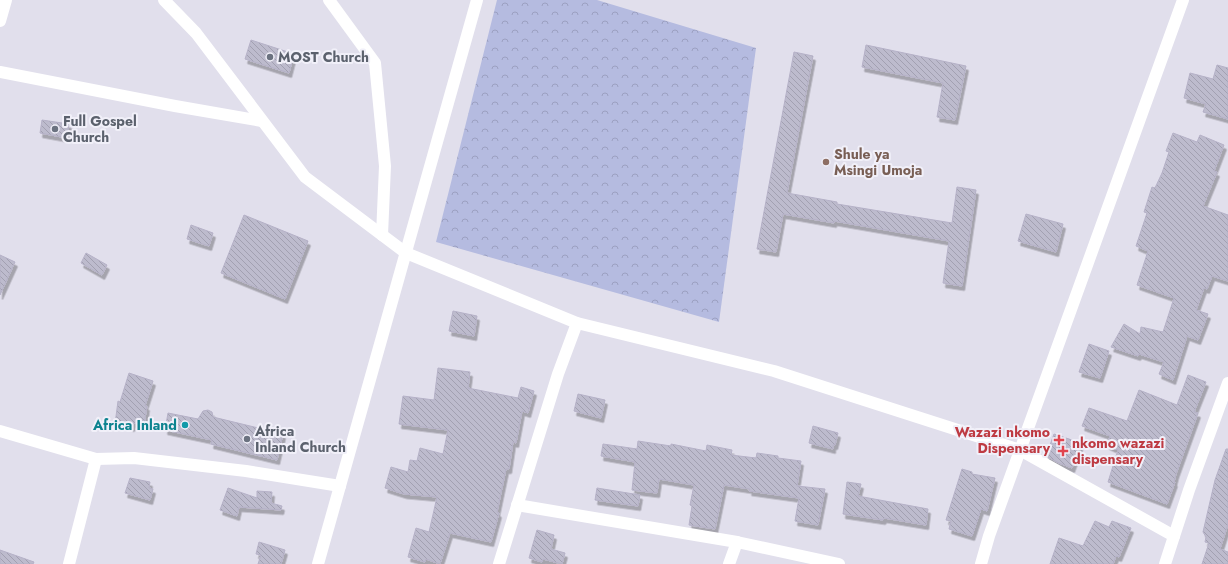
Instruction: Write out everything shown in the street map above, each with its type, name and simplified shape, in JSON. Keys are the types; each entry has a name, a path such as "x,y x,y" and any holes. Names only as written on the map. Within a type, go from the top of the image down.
{"street":[{"path":"0,20 6,0"},
{"path":"164,0 196,34 305,177 406,253 577,324 774,371 1020,450 1174,536"},
{"path":"329,0 375,63 385,166 382,235"},
{"path":"318,564 477,0"},
{"path":"981,564 1020,450 1183,0"},
{"path":"0,72 175,106 262,121"},
{"path":"498,564 558,374 577,324"},
{"path":"1165,564 1189,490 1228,383"},
{"path":"0,431 96,459 134,458 231,469 340,486"},
{"path":"69,564 96,459"},
{"path":"517,505 737,542 839,564"},
{"path":"730,564 737,542"}],"green space":[{"path":"497,0 597,0 756,48 719,322 436,242"}],"building":[{"name":"MOST Church","path":"251,40 294,54 289,73 245,59"},
{"path":"866,45 966,66 955,120 937,117 943,83 862,67"},
{"path":"794,52 813,56 787,193 837,202 837,204 952,223 957,187 976,190 962,286 943,283 949,241 834,221 834,223 783,214 776,252 757,249"},
{"path":"1217,65 1228,68 1228,119 1203,112 1206,104 1184,98 1190,73 1213,79"},
{"name":"Full Gospel Church","path":"42,120 69,124 67,138 40,133"},
{"path":"1173,133 1197,142 1200,135 1224,145 1214,171 1217,172 1203,206 1228,215 1228,281 1212,276 1207,289 1204,288 1196,310 1208,314 1198,340 1187,336 1173,380 1159,374 1164,362 1139,354 1138,356 1111,347 1124,324 1140,334 1141,327 1163,332 1174,298 1137,285 1148,251 1136,246 1147,213 1144,212 1152,187 1155,188 1162,173 1169,152 1166,151"},
{"path":"1026,214 1063,224 1056,252 1018,241"},
{"path":"244,215 308,241 285,299 221,273"},
{"path":"191,225 213,233 209,246 187,239"},
{"path":"86,253 107,265 102,275 81,263"},
{"path":"0,255 15,262 0,295"},
{"path":"453,311 477,316 474,336 449,331"},
{"path":"1089,344 1109,351 1100,378 1079,372"},
{"path":"438,368 470,372 468,388 518,398 521,387 534,391 528,413 522,411 516,443 513,442 509,469 506,469 497,512 499,513 491,542 450,533 440,564 426,559 425,562 408,557 416,528 429,532 437,497 404,494 385,488 391,467 408,472 410,460 417,461 420,448 443,454 448,430 399,424 403,396 434,400"},
{"path":"129,373 153,381 145,406 147,406 144,425 133,423 132,427 115,424 118,401 120,402"},
{"path":"1188,375 1206,382 1194,412 1198,413 1167,504 1108,482 1118,450 1107,445 1110,436 1082,426 1089,408 1127,421 1139,390 1177,405"},
{"path":"578,394 605,400 601,418 574,411"},
{"name":"Africa Inland Church","path":"208,410 212,412 213,417 283,434 277,460 211,444 212,440 165,430 168,413 198,419 203,411"},
{"path":"813,426 838,433 833,449 809,443"},
{"name":"nkomo wazazi dispensary","path":"1054,434 1081,443 1072,468 1046,456"},
{"path":"638,441 671,446 671,444 706,451 707,445 732,450 731,455 756,458 757,453 801,461 797,486 825,489 818,525 795,521 799,498 749,491 750,489 724,485 715,529 689,525 692,506 690,505 694,485 659,479 657,493 632,490 635,462 601,456 603,444 637,449"},
{"path":"1226,449 1228,449 1228,524 1220,549 1228,552 1228,564 1202,564 1209,543 1205,542 1206,537 1203,532 1215,480"},
{"path":"962,469 972,472 972,474 995,478 987,511 981,509 972,536 949,529 951,521 946,520"},
{"path":"130,478 150,482 149,488 153,489 150,500 125,493"},
{"path":"847,482 861,484 858,496 928,509 926,525 884,518 883,520 843,514"},
{"path":"228,488 257,498 257,491 272,492 271,503 282,506 281,510 239,507 237,516 220,510"},
{"path":"597,488 640,495 638,506 595,500"},
{"path":"1095,521 1109,527 1112,521 1131,528 1119,557 1116,556 1113,564 1050,564 1059,538 1083,546"},
{"path":"537,530 554,535 551,549 565,553 562,564 543,559 542,562 529,558"},
{"path":"259,542 285,550 281,564 258,564 261,555 256,554"},
{"path":"0,550 34,562 33,564 0,564"}],"place":[{"name":"MOST Church","path":"270,57"},
{"name":"Full Gospel Church","path":"55,129"},
{"name":"Shule ya Msingi Umoja","path":"826,162"},
{"name":"Africa Inland","path":"185,425"},
{"name":"Africa Inland Church","path":"247,439"},
{"name":"Wazazi nkomo Dispensary","path":"1059,440"},
{"name":"nkomo wazazi dispensary","path":"1063,451"}]}
